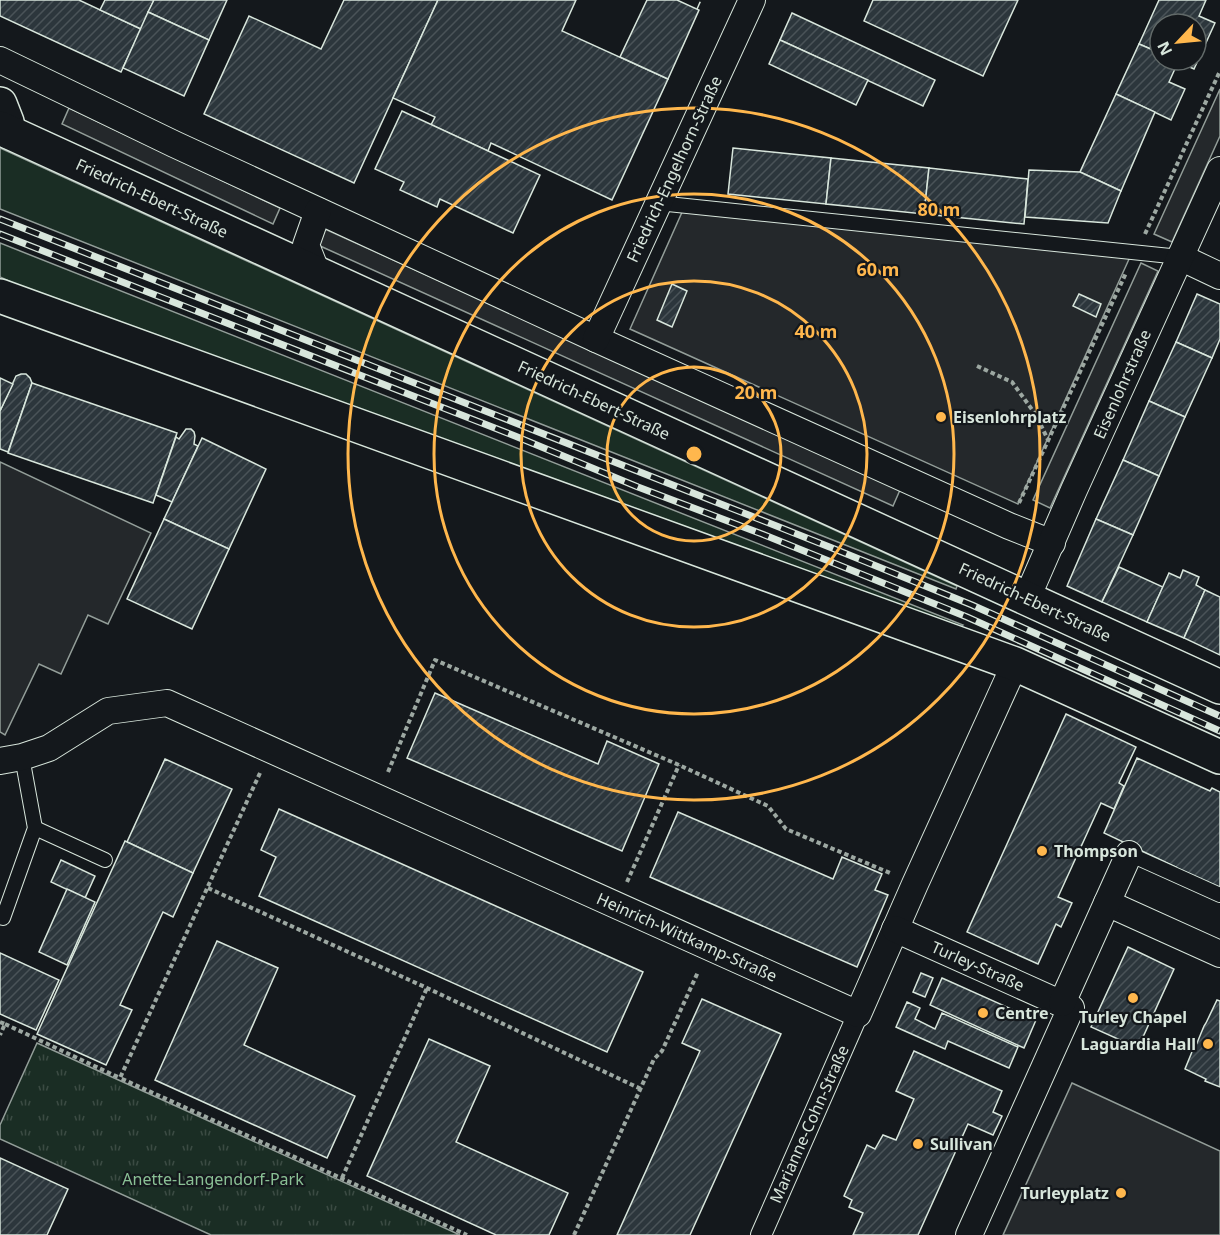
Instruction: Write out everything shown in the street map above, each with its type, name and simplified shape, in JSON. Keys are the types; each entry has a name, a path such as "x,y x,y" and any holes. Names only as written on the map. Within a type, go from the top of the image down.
{"main road":[{"name":"Friedrich-Ebert-Straße","path":"3,121 317,273 1220,687"},
{"path":"0,296 1015,664 1220,757"}],"street":[{"name":"Friedrich-Engelhorn-Straße","path":"596,339 752,0"},
{"path":"0,60 174,144 596,339 1009,526 1052,543"},
{"name":"Eisenlohrstraße","path":"1027,598 1220,170"},
{"path":"317,273 306,245 318,211"},
{"path":"1180,257 1220,276"},
{"path":"858,1014 1015,664"},
{"name":"Heinrich-Wittkamp-Straße","path":"11,759 49,748 108,711 167,704 858,1014"},
{"path":"969,1235 1071,1008 1062,1003 1129,854"},
{"path":"1107,903 1220,954"},
{"name":"Turley-Straße","path":"895,928 1062,1003"},
{"name":"Marianne-Cohn-Straße","path":"761,1235 858,1014"}],"lane":[{"path":"658,203 1180,257"},
{"path":"3,918 35,828 11,759"},
{"path":"35,828 105,860"},
{"path":"1129,854 1220,895"}],"path":[{"path":"1009,526 1220,71"},
{"path":"976,366 1012,381 1036,415 1048,441"},
{"path":"377,798 435,660 679,765 768,806 786,830 915,884"},
{"path":"120,1078 270,751"},
{"path":"616,905 679,765"},
{"path":"208,888 641,1089"},
{"path":"574,1235 654,1059 662,1051 710,947"},
{"path":"342,1178 427,988"},
{"path":"0,1035 3,1023 467,1235"}],"green space":[{"path":"0,148 957,586 956,589 0,209"},
{"path":"0,243 963,625 961,627 17,285 0,277"},
{"name":"Anette-Langendorf-Park","path":"37,1043 460,1235 211,1235 0,1139 0,1125"}],"shaded area":[{"path":"1220,89 1220,136 1172,242 1154,234"},
{"path":"69,108 280,208 273,224 62,124"},
{"name":"Eisenlohrplatz","path":"683,210 1130,257 1018,504 630,329"},
{"path":"325,229 900,490 893,506 318,245"},
{"path":"1141,263 1158,271 1050,508 1033,500"},
{"path":"0,462 151,533 108,624 88,615 61,674 39,664 5,735 0,732"},
{"name":"Turleyplatz","path":"1072,1083 1220,1151 1220,1235 1003,1235"}],"building":[{"path":"0,0 79,0 141,29 121,72 0,16"},
{"path":"105,0 154,0 141,29 100,10"},
{"path":"154,0 227,0 209,40 148,12"},
{"path":"344,0 438,0 354,183 204,114 249,16 321,49"},
{"path":"438,0 576,0 562,31 668,79 612,200 491,143 488,151 431,125 435,117 393,98"},
{"path":"647,0 677,0 699,10 668,79 620,57"},
{"path":"873,0 1018,0 983,76 864,21"},
{"path":"1159,0 1206,0 1201,12 1154,12"},
{"path":"148,12 209,40 184,96 123,68"},
{"path":"792,13 935,80 923,106 780,40"},
{"path":"1208,20 1215,23 1208,38"},
{"path":"1148,24 1148,48 1139,44"},
{"path":"780,40 868,80 856,105 769,64"},
{"path":"1139,44 1148,48 1148,72 1174,72 1169,82 1185,89 1171,120 1116,94"},
{"path":"1116,94 1155,112 1121,191 1080,172"},
{"path":"402,111 540,175 513,233 440,199 437,207 400,190 404,182 375,169"},
{"path":"733,148 831,158 826,204 728,194"},
{"path":"831,158 929,168 924,214 826,204"},
{"path":"929,168 1028,179 1024,224 924,214"},
{"path":"1029,170 1080,172 1121,191 1108,223 1025,217"},
{"path":"672,284 687,291 672,327 657,320"},
{"path":"1079,294 1101,304 1096,317 1073,306"},
{"path":"1197,294 1220,304 1220,339 1212,358 1176,342"},
{"path":"1176,342 1212,358 1185,417 1149,401"},
{"path":"26,374 32,383 8,452 0,449 0,411 16,376"},
{"path":"0,378 13,384 0,411"},
{"path":"32,383 177,433 153,503 8,453"},
{"path":"1149,401 1185,417 1159,476 1123,460"},
{"path":"186,429 194,432 194,444 198,446 172,502 156,495 176,437 179,439"},
{"path":"202,438 266,469 229,549 164,519"},
{"path":"1123,460 1159,476 1133,535 1096,519"},
{"path":"164,519 229,549 192,629 127,599"},
{"path":"1096,519 1133,535 1102,602 1067,586"},
{"path":"1119,567 1163,587 1147,622 1102,602"},
{"path":"1183,570 1199,577 1196,585 1205,590 1184,638 1147,622 1169,573 1180,578"},
{"path":"1205,590 1220,597 1220,655 1184,638"},
{"path":"435,693 598,764 607,741 659,764 622,851 407,758"},
{"name":"Thompson","path":"1066,714 1136,747 1119,783 1124,786 1114,809 1101,803 1058,897 1072,903 1061,927 1056,924 1038,964 967,932"},
{"path":"1137,758 1210,791 1212,788 1220,792 1220,890 1104,833"},
{"path":"165,759 232,789 193,873 127,842"},
{"path":"279,809 643,972 607,1052 259,896 276,857 261,850"},
{"path":"678,812 833,879 842,857 882,874 875,890 888,895 857,967 650,877"},
{"path":"125,841 193,873 173,917 163,912 120,1005 132,1010 106,1065 37,1034"},
{"path":"61,860 95,876 85,898 51,882"},
{"path":"67,889 95,902 67,965 39,952"},
{"path":"217,941 278,968 244,1045 355,1096 327,1158 155,1080"},
{"name":"Turley Chapel","path":"1128,947 1174,969 1138,1048 1091,1027"},
{"path":"0,953 59,980 36,1030 0,1014"},
{"path":"921,973 933,978 925,997 913,992"},
{"name":"Centre","path":"942,978 1036,1020 1024,1048 930,1005"},
{"path":"702,999 781,1034 690,1235 617,1235 700,1051 682,1043"},
{"name":"Laguardia Hall","path":"1217,1000 1220,1001 1220,1087 1185,1069"},
{"path":"907,1002 920,1008 915,1019 935,1029 942,1013 1018,1047 1009,1068 948,1041 945,1049 896,1027"},
{"path":"429,1039 490,1066 456,1142 568,1193 549,1235 496,1235 367,1176"},
{"name":"Sullivan","path":"914,1051 1002,1091 993,1112 1002,1116 993,1135 968,1124 918,1235 853,1235 863,1213 849,1207 852,1200 844,1196 867,1145 875,1149 883,1135 896,1140 914,1099 896,1091"},
{"path":"0,1158 68,1189 47,1235 0,1235"}],"railway":[{"path":"0,219 972,605 1220,716"},
{"path":"0,234 515,436 967,617 1220,731"}],"fence":[{"path":"697,9 701,0"}],"place":[{"name":"Eisenlohrplatz","path":"941,417"},
{"name":"Thompson","path":"1042,851"},
{"name":"Turley Chapel","path":"1133,998"},
{"name":"Centre","path":"983,1013"},
{"name":"Laguardia Hall","path":"1208,1044"},
{"name":"Sullivan","path":"918,1144"},
{"name":"Turleyplatz","path":"1121,1193"}]}
